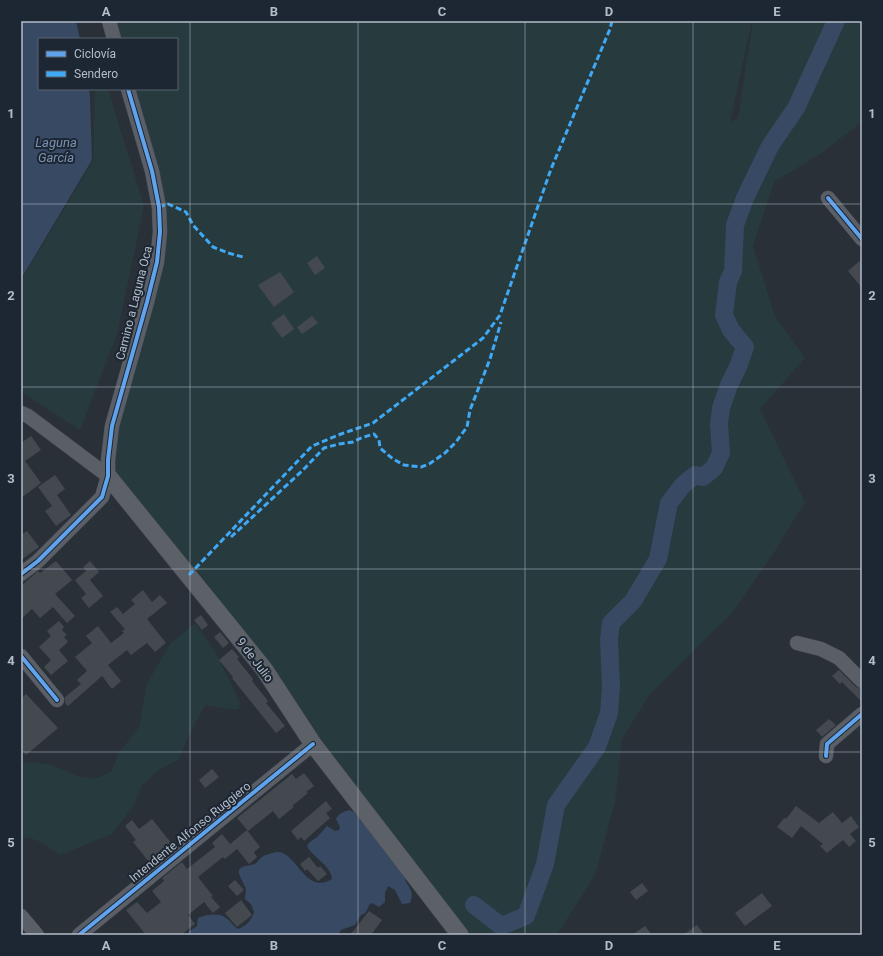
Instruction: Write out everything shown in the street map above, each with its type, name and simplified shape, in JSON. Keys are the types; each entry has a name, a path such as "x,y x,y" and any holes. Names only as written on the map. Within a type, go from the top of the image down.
{"main road":[{"name":"9 de Julio","path":"108,476 264,669 313,744 460,935"}],"street":[{"path":"110,21 114,38"},
{"name":"Camino a Laguna Oca","path":"21,574 38,561 102,497 108,476 108,460 112,426 157,262 160,232 159,207 152,171 128,90"},
{"path":"828,198 862,237"},
{"name":"9 de Julio","path":"21,413 33,420 108,476"},
{"path":"797,644 821,649 839,658 862,681"},
{"path":"21,656 57,700"},
{"path":"826,756 827,744 862,714"},
{"name":"Intendente Alfonso Ruggiero","path":"79,935 313,744"},
{"path":"21,916 37,935"}],"green space":[{"path":"109,21 752,21 730,122 738,118 753,21 849,21 852,23 854,21 862,21 862,122 817,156 774,182 753,246 775,316 805,358 760,409 805,502 775,551 732,613 650,694 622,739 615,802 595,875 557,935 461,935 315,737 205,580 195,569 189,575 108,476 160,232 128,90 178,90 178,38 114,38"},
{"path":"95,90 108,90 144,206 117,334 80,430 21,392 21,281 93,161"},
{"path":"195,623 216,653 240,702 239,709 205,705 178,760 160,769 142,785 134,805 112,834 60,855 37,840 21,838 21,763 35,762 54,766 76,776 85,778 97,778 112,771 118,754 139,727 147,684 157,666 171,643"}],"water":[{"name":"Laguna García","path":"21,21 76,21 80,38 38,38 38,90 89,90 92,160 21,279"},
{"path":"349,810 357,813 390,852 393,861 403,873 411,890 412,897 410,903 402,904 395,890 388,886 385,893 385,902 379,907 372,903 370,904 366,912 361,915 355,925 341,930 338,935 188,935 188,932 197,926 198,918 208,915 223,916 238,929 244,926 252,918 254,912 251,904 245,899 246,889 239,874 239,870 244,866 255,864 267,855 276,852 283,853 314,882 322,883 332,879 329,870 307,846 327,826 335,831 339,830 340,827 336,819 337,817 343,812"}],"building":[{"path":"317,256 325,268 315,275 307,263"},
{"path":"862,259 862,288 848,271"},
{"path":"280,272 294,292 274,307 258,285"},
{"path":"284,314 294,329 282,338 271,323"},
{"path":"312,316 318,323 302,334 297,327"},
{"path":"31,436 41,450 25,461 41,483 21,498 21,443"},
{"path":"55,475 65,489 57,495 71,515 56,526 45,511 52,506 38,487"},
{"path":"27,531 39,547 21,560 21,535"},
{"path":"56,561 72,580 55,594 75,616 67,623 53,607 40,618 32,609 21,619 21,586 38,571 40,573"},
{"path":"90,561 99,572 90,580 103,596 89,608 81,598 86,594 75,580 86,571 83,567"},
{"path":"143,590 152,602 160,595 167,603 147,619 166,643 155,652 147,643 131,655 127,650 108,665 121,681 112,689 102,676 68,706 65,703 65,697 81,684 77,680 87,671 75,657 92,643 86,636 98,626 111,643 124,633 122,631 125,629 110,612 117,607 123,614 135,604 131,600"},
{"path":"201,615 208,625 202,630 194,620"},
{"path":"59,621 64,627 62,630 67,635 64,637 68,642 59,650 68,661 51,675 44,667 51,660 39,647 51,636 47,631"},
{"path":"220,632 229,643 223,648 214,637"},
{"path":"232,649 239,657 237,659 253,679 252,681 268,701 266,703 285,726 276,733 219,660"},
{"path":"839,670 856,687 862,689 862,702 842,682 840,684 832,676"},
{"path":"26,694 58,728 26,755 21,749 21,699"},
{"path":"829,719 836,725 822,737 816,730"},
{"path":"212,769 219,777 205,788 199,780"},
{"path":"304,773 314,786 292,806 294,807 279,819 273,811 248,831 237,818 292,774 296,779"},
{"path":"326,801 332,809 326,813 330,818 304,841 301,837 298,840 291,831"},
{"path":"796,806 819,823 833,812 842,823 851,816 859,827 850,834 856,841 849,847 843,840 827,853 820,846 823,844 801,826 792,838 777,827 784,818 786,819"},
{"path":"152,819 172,844 149,862 133,842 136,840 125,826 132,820 139,829"},
{"path":"247,830 260,847 254,852 257,857 249,864 237,849 225,859 223,857 198,877 213,896 211,897 220,907 213,913 204,902 188,915 195,924 181,935 146,935 126,910 137,902 147,913 161,902 152,891 164,881 162,878 182,862 187,869 215,847 212,843 222,834 230,844"},
{"path":"309,857 318,868 320,866 327,874 318,881 307,869 305,871 300,864"},
{"path":"235,880 244,890 237,896 228,886"},
{"path":"642,883 648,891 636,900 630,892"},
{"path":"762,893 772,906 745,926 735,913"},
{"path":"241,900 252,915 237,927 225,913"},
{"path":"369,911 382,920 371,935 350,935"},
{"path":"697,925 704,935 683,935"},
{"path":"645,926 652,935 632,935"}],"waterway":[{"path":"474,905 501,926 526,916 545,864 556,805 597,747 609,713 611,686 609,639 611,623 633,601 658,559 669,503 683,485 695,475 703,477 714,468 721,453 719,424 721,408 745,347 731,330 724,315 728,282 733,271 735,225 745,198 770,146 796,108 836,21"}],"marked path":[{"path":"189,575 312,446 373,423 483,338 500,315 551,169 612,21"},
{"path":"159,207 168,204 186,212 193,225 213,247 243,257"},
{"path":"231,537 303,470 324,448 353,442 374,434 379,440 380,448 393,459 404,465 421,467 429,464 445,453 456,442 467,427 470,410 490,359 501,322"}],"cycle path":[{"path":"21,574 38,561 102,497 108,476 108,460 112,426 157,262 160,232 159,207 152,171 128,90"},
{"path":"828,198 862,239"},
{"path":"21,656 57,700"},
{"path":"826,756 827,744 862,714"},
{"path":"79,935 313,744"}]}
